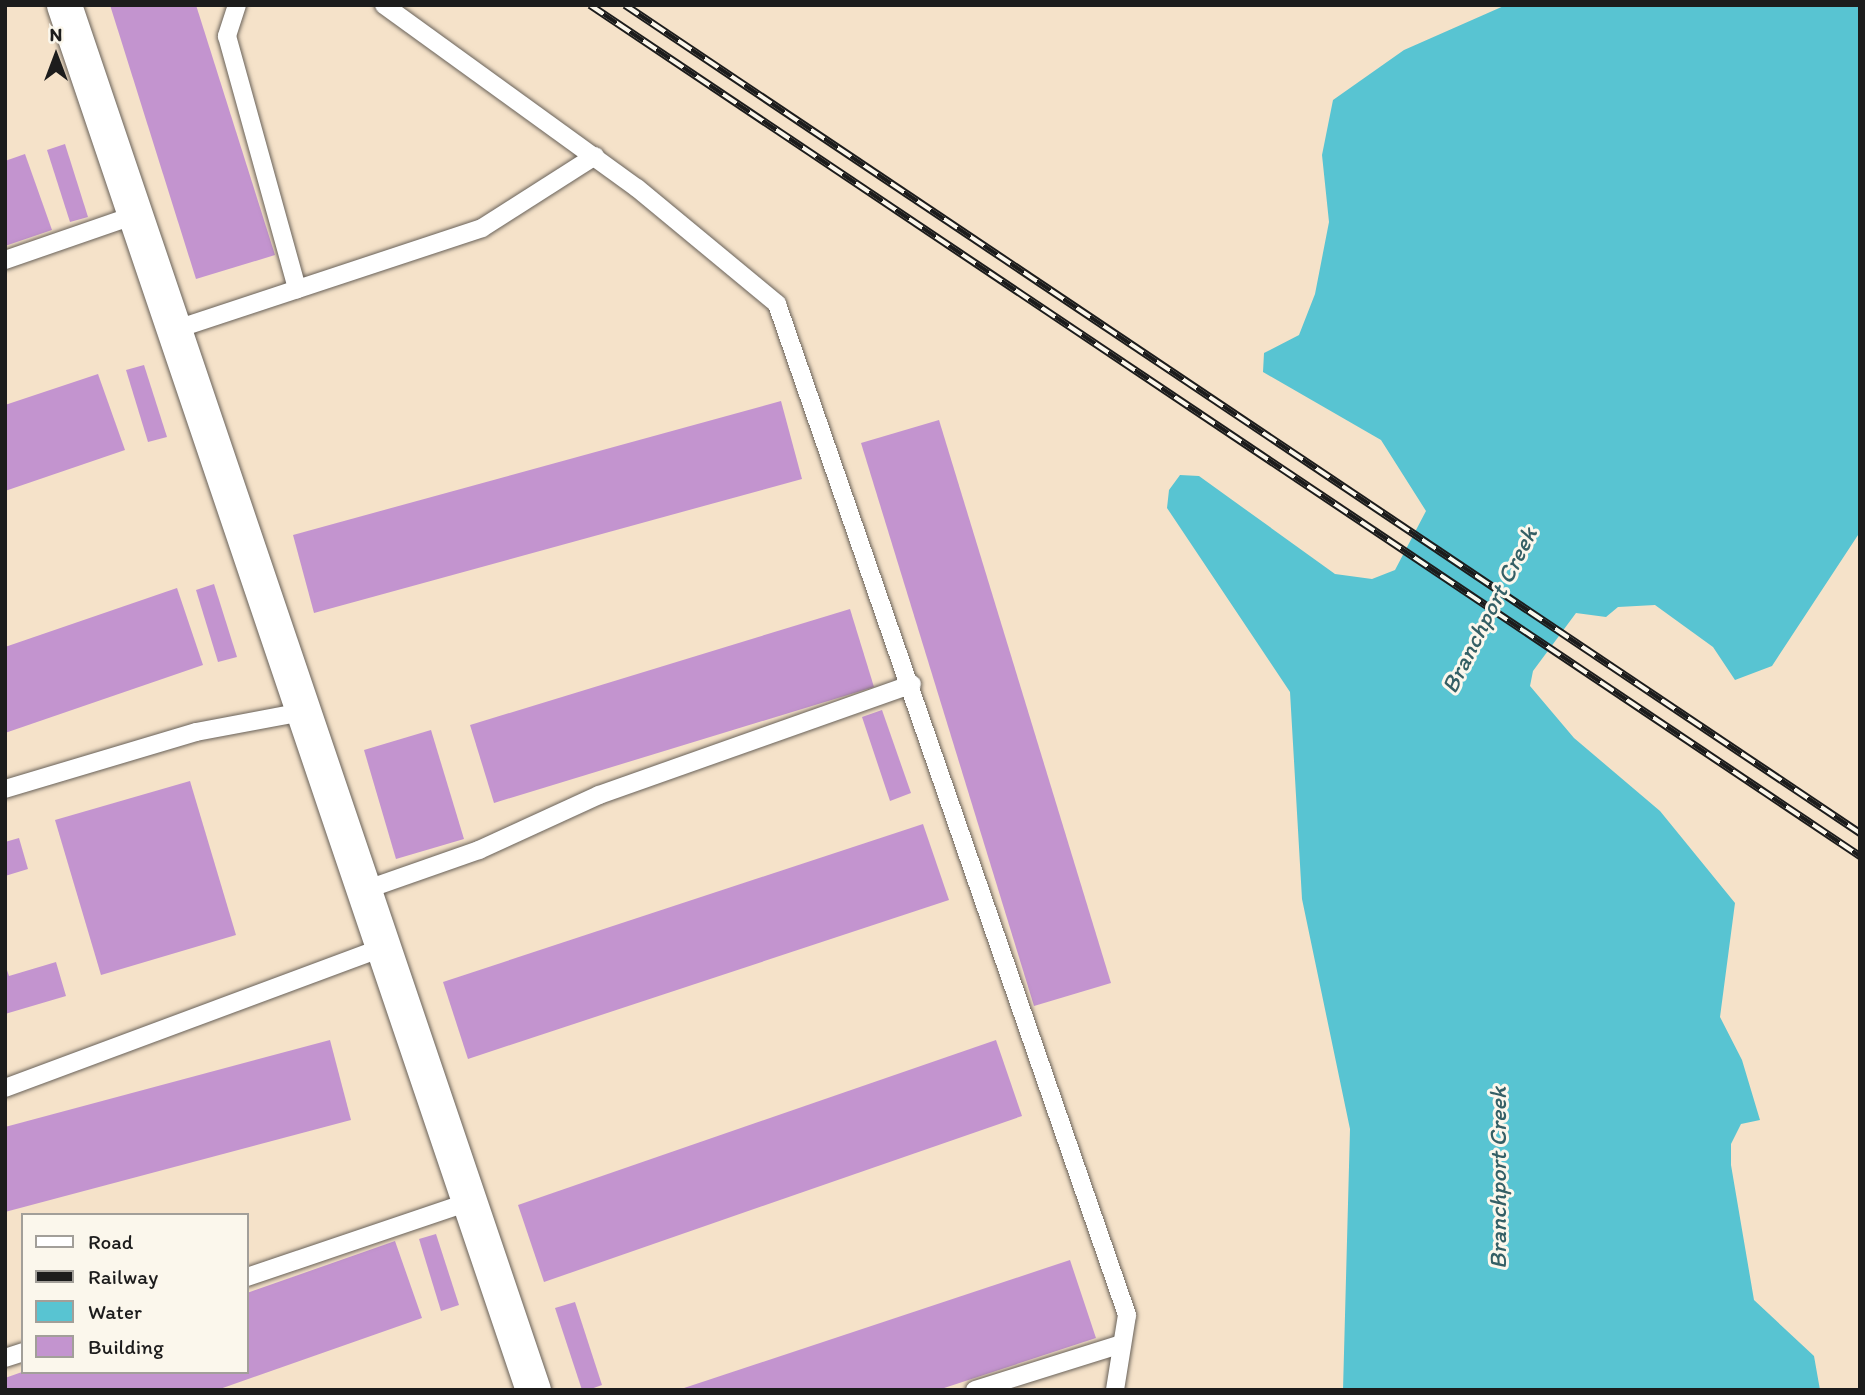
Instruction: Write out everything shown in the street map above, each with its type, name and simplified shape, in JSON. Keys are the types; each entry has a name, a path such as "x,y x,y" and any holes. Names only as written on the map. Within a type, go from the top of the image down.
{"street":[{"path":"64,5 177,329 362,891 533,1390"}],"lane":[{"path":"237,5 227,36 298,289"},
{"path":"384,5 595,156 778,304 912,684 1127,1315 1115,1390"},
{"path":"177,329 482,228 595,156"},
{"path":"5,260 138,214"},
{"path":"362,891 479,850 599,795 912,684"},
{"path":"5,789 196,732 303,712"},
{"path":"5,1088 382,948"},
{"path":"248,1277 469,1202"},
{"path":"975,1390 1122,1344"}],"water":[{"name":"Branchport Creek","path":"1506,5 1860,5 1860,532 1772,666 1735,680 1713,647 1655,605 1618,607 1606,617 1576,613 1533,671 1530,686 1574,738 1660,811 1735,903 1720,1017 1742,1060 1760,1120 1741,1124 1731,1144 1731,1165 1754,1300 1814,1356 1820,1390 1343,1390 1350,1129 1302,899 1290,692 1167,508 1169,490 1180,475 1199,476 1335,574 1372,579 1395,570 1426,511 1381,440 1263,372 1264,353 1299,335 1315,294 1329,222 1322,155 1333,100 1404,50"}],"building":[{"path":"110,5 196,5 275,255 196,279"},
{"path":"65,144 88,217 70,222 47,150"},
{"path":"25,154 52,230 5,246 5,161"},
{"path":"144,365 167,437 148,442 126,370"},
{"path":"98,374 125,450 5,491 5,405"},
{"path":"781,401 802,479 314,613 293,535"},
{"path":"939,420 1111,983 1034,1006 861,443"},
{"path":"214,584 237,657 218,662 196,590"},
{"path":"177,588 203,665 5,733 5,647"},
{"path":"850,609 874,687 494,803 470,725"},
{"path":"882,710 911,793 890,801 862,717"},
{"path":"431,730 464,839 396,859 364,750"},
{"path":"190,781 236,935 101,975 55,820"},
{"path":"923,824 949,900 468,1059 443,982"},
{"path":"19,838 28,869 5,876 5,842"},
{"path":"56,962 66,996 5,1014 5,964 9,976"},
{"path":"330,1040 351,1120 5,1212 5,1127"},
{"path":"996,1040 1022,1116 544,1282 518,1205"},
{"path":"436,1234 459,1305 441,1311 419,1239"},
{"path":"395,1241 422,1318 217,1390 5,1390 5,1378 21,1372 248,1374 248,1293"},
{"path":"1070,1260 1096,1338 938,1390 678,1390"},
{"path":"575,1302 602,1385 588,1390 582,1390 555,1308"}],"railway":[{"path":"590,5 1860,856"},
{"path":"625,5 1860,833"}]}
